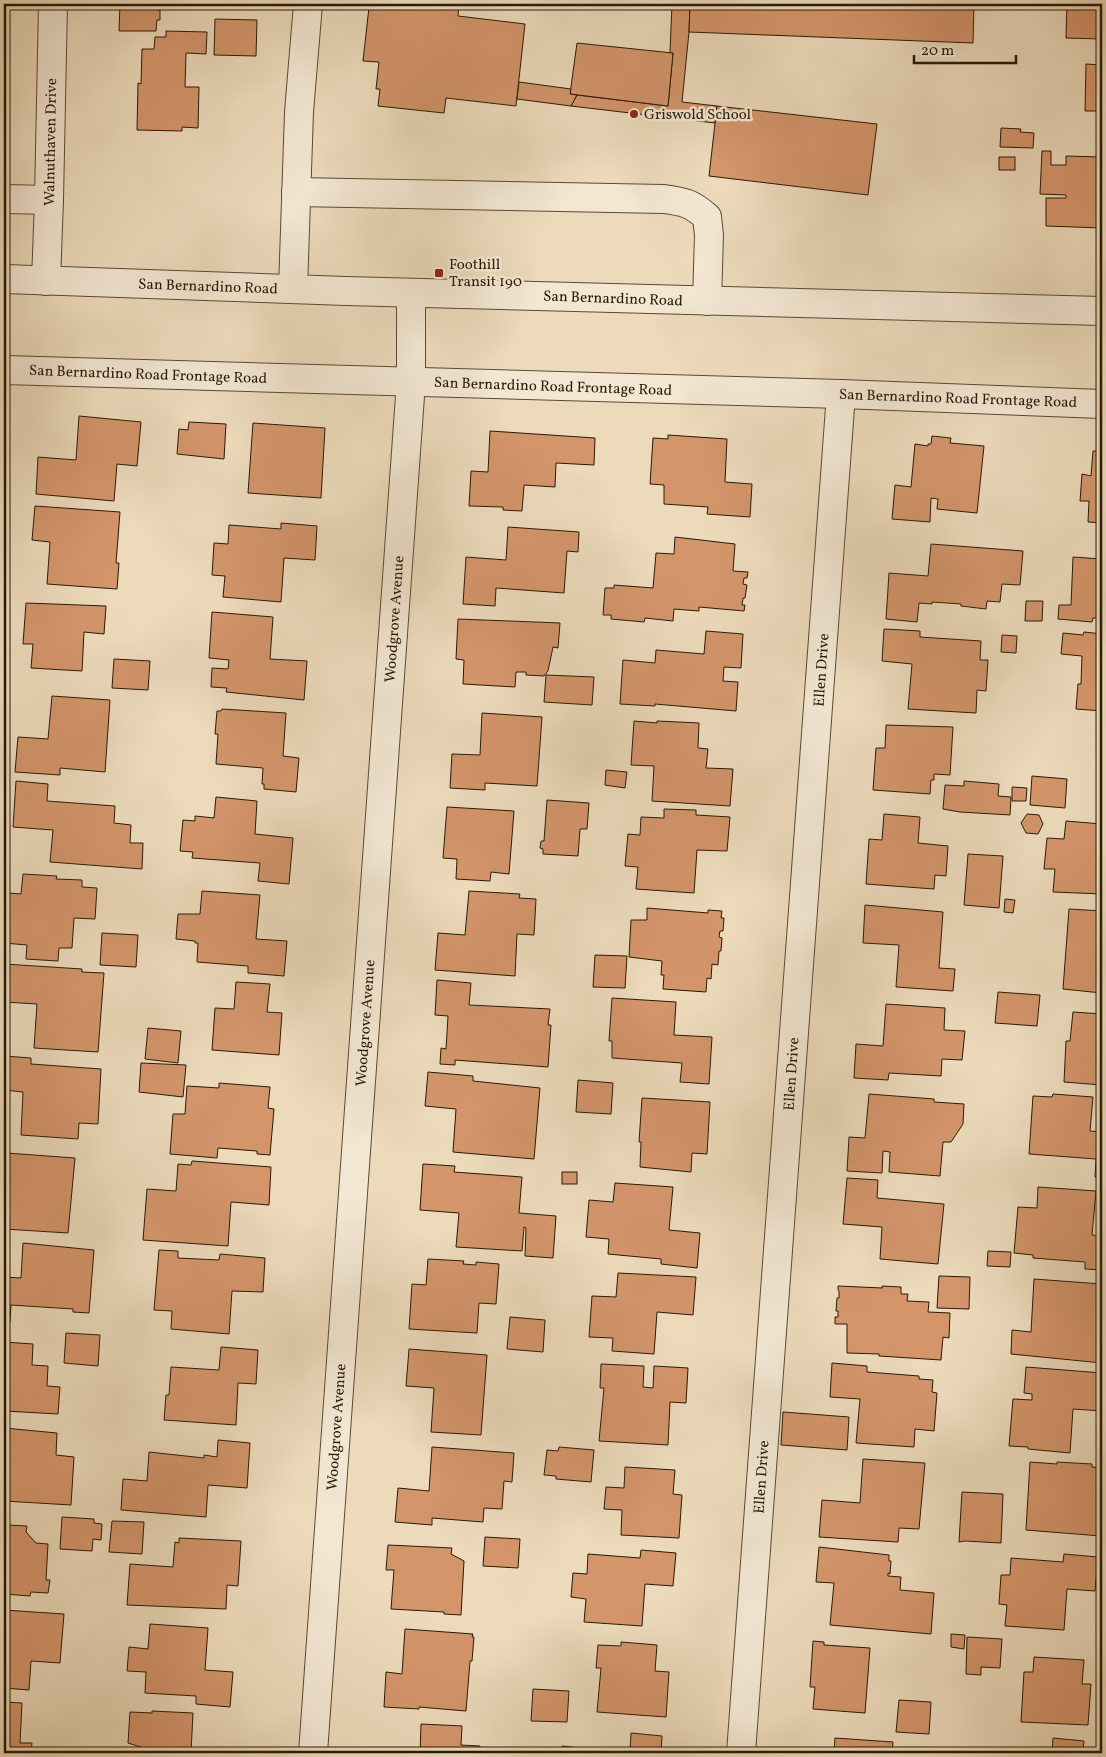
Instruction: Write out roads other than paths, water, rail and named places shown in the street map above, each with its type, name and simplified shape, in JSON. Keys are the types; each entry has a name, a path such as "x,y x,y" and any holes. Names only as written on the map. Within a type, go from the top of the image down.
{"street":[{"name":"Walnuthaven Drive","path":"46,281 53,4"},
{"path":"293,289 300,112 308,4"},
{"path":"296,192 664,199 681,201 694,206 707,217 709,235 707,301"},
{"path":"4,198 49,200"},
{"name":"San Bernardino Road","path":"4,279 411,293 1102,311"},
{"name":"Woodgrove Avenue","path":"313,1753 411,382 411,293"},
{"name":"San Bernardino Road Frontage Road","path":"4,370 841,394 1102,404"},
{"name":"Ellen Drive","path":"741,1753 841,394"}],"place":[{"name":"Griswold School","path":"634,114"},
{"name":"Foothill Transit 190","path":"439,273"}]}
